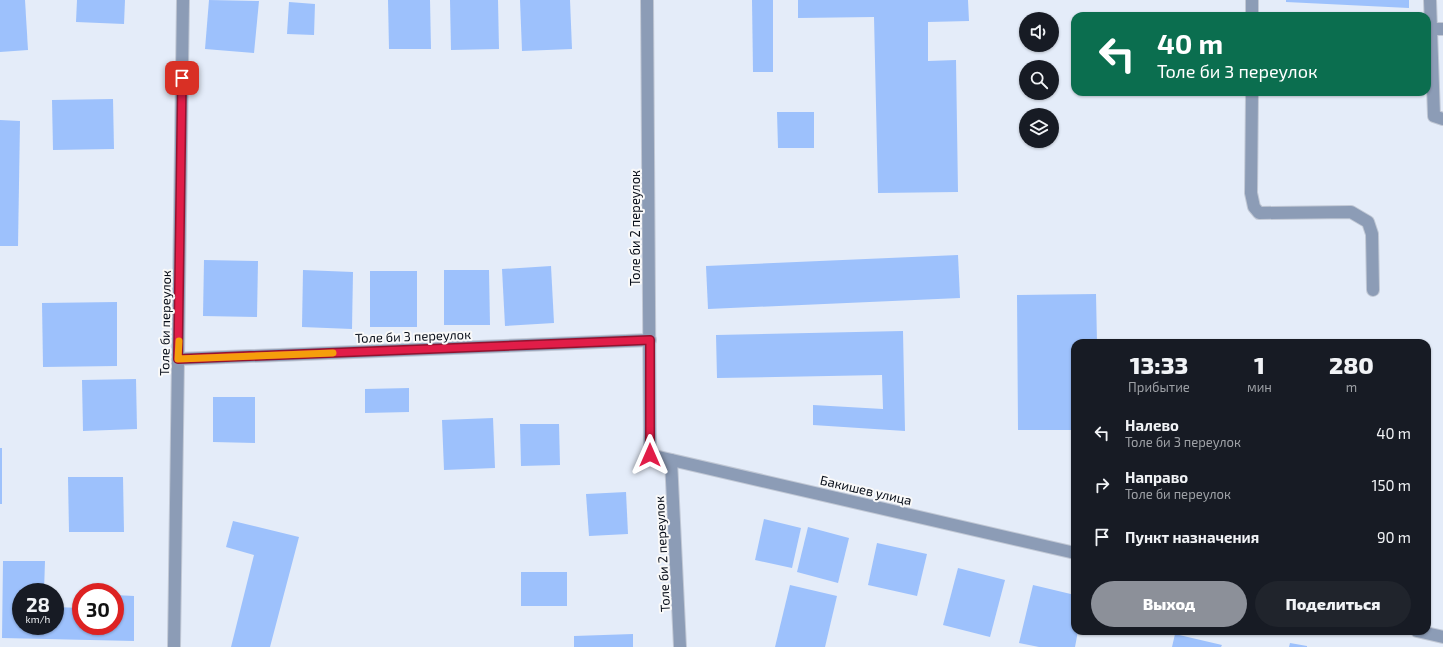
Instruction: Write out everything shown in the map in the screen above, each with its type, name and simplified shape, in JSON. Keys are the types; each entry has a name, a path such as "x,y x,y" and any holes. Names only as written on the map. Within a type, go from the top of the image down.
{"street":[{"name":"Толе би переулок","path":"174,647 183,0"},
{"name":"Толе би 2 переулок","path":"647,0 650,455"},
{"path":"1252,0 1252,12"},
{"path":"1430,0 1437,29 1434,116 1443,119"},
{"path":"1252,96 1251,193 1254,207 1259,213 1351,212 1368,222 1372,234 1373,290"},
{"name":"Толе би 3 переулок","path":"178,359 650,340"},
{"name":"Бакишев улица","path":"650,455 1071,552"},
{"name":"Толе би 2 переулок","path":"671,460 680,647"},
{"path":"1431,634 1443,637"}],"building":[{"path":"0,0 25,0 28,50 0,52"},
{"path":"77,0 125,0 124,24 76,22"},
{"path":"209,0 259,1 254,53 205,49"},
{"path":"388,0 430,0 431,49 389,49"},
{"path":"450,0 498,0 499,49 451,50"},
{"path":"520,0 570,0 572,49 522,51"},
{"path":"752,0 773,0 773,72 753,72"},
{"path":"798,0 968,0 969,21 928,22 928,61 956,60 958,192 878,193 874,17 798,18"},
{"path":"1286,0 1409,0 1409,8 1286,2"},
{"path":"289,2 315,4 314,35 287,34"},
{"path":"113,99 114,149 53,150 52,100"},
{"path":"777,112 814,112 814,148 778,148"},
{"path":"0,120 20,121 18,246 0,246"},
{"path":"958,255 960,298 708,309 706,266"},
{"path":"204,260 258,261 257,317 203,316"},
{"path":"551,266 554,323 505,326 502,269"},
{"path":"303,270 353,272 352,329 302,327"},
{"path":"444,270 489,270 490,325 444,325"},
{"path":"370,271 417,271 417,327 370,327"},
{"path":"1096,294 1097,339 1071,339 1071,430 1018,430 1017,295"},
{"path":"117,302 117,366 43,367 42,303"},
{"path":"903,331 905,431 813,425 813,405 883,409 882,375 717,378 716,335"},
{"path":"136,379 137,429 83,431 82,380"},
{"path":"409,388 409,412 365,413 365,389"},
{"path":"213,397 255,397 255,443 213,442"},
{"path":"493,418 495,468 444,470 442,420"},
{"path":"520,424 559,424 560,465 521,466"},
{"path":"0,448 2,448 2,504 0,504"},
{"path":"68,477 123,477 124,532 69,532"},
{"path":"626,492 628,534 589,536 586,494"},
{"path":"764,519 801,528 792,568 755,560"},
{"path":"233,521 299,537 270,647 231,647 254,555 226,547"},
{"path":"808,527 849,538 838,583 797,572"},
{"path":"877,543 927,554 917,596 868,585"},
{"path":"3,561 45,561 44,583 12,583 12,635 64,635 64,607 72,608 72,635 124,635 124,595 134,596 134,641 2,638"},
{"path":"958,568 1005,580 990,637 943,625"},
{"path":"521,572 567,572 567,606 521,606"},
{"path":"790,585 837,596 825,647 775,647"},
{"path":"1033,585 1071,594 1071,635 1077,635 1075,647 1039,647 1019,643"},
{"path":"633,634 633,647 574,647 574,636"},
{"path":"1175,635 1222,645 1221,647 1172,647"},
{"path":"1290,643 1307,646 1307,647 1289,647"}],"slow traffic":[{"path":"179,341 178,359 333,353"}],"route":[{"path":"182,78 178,359 650,340 650,455"}]}
